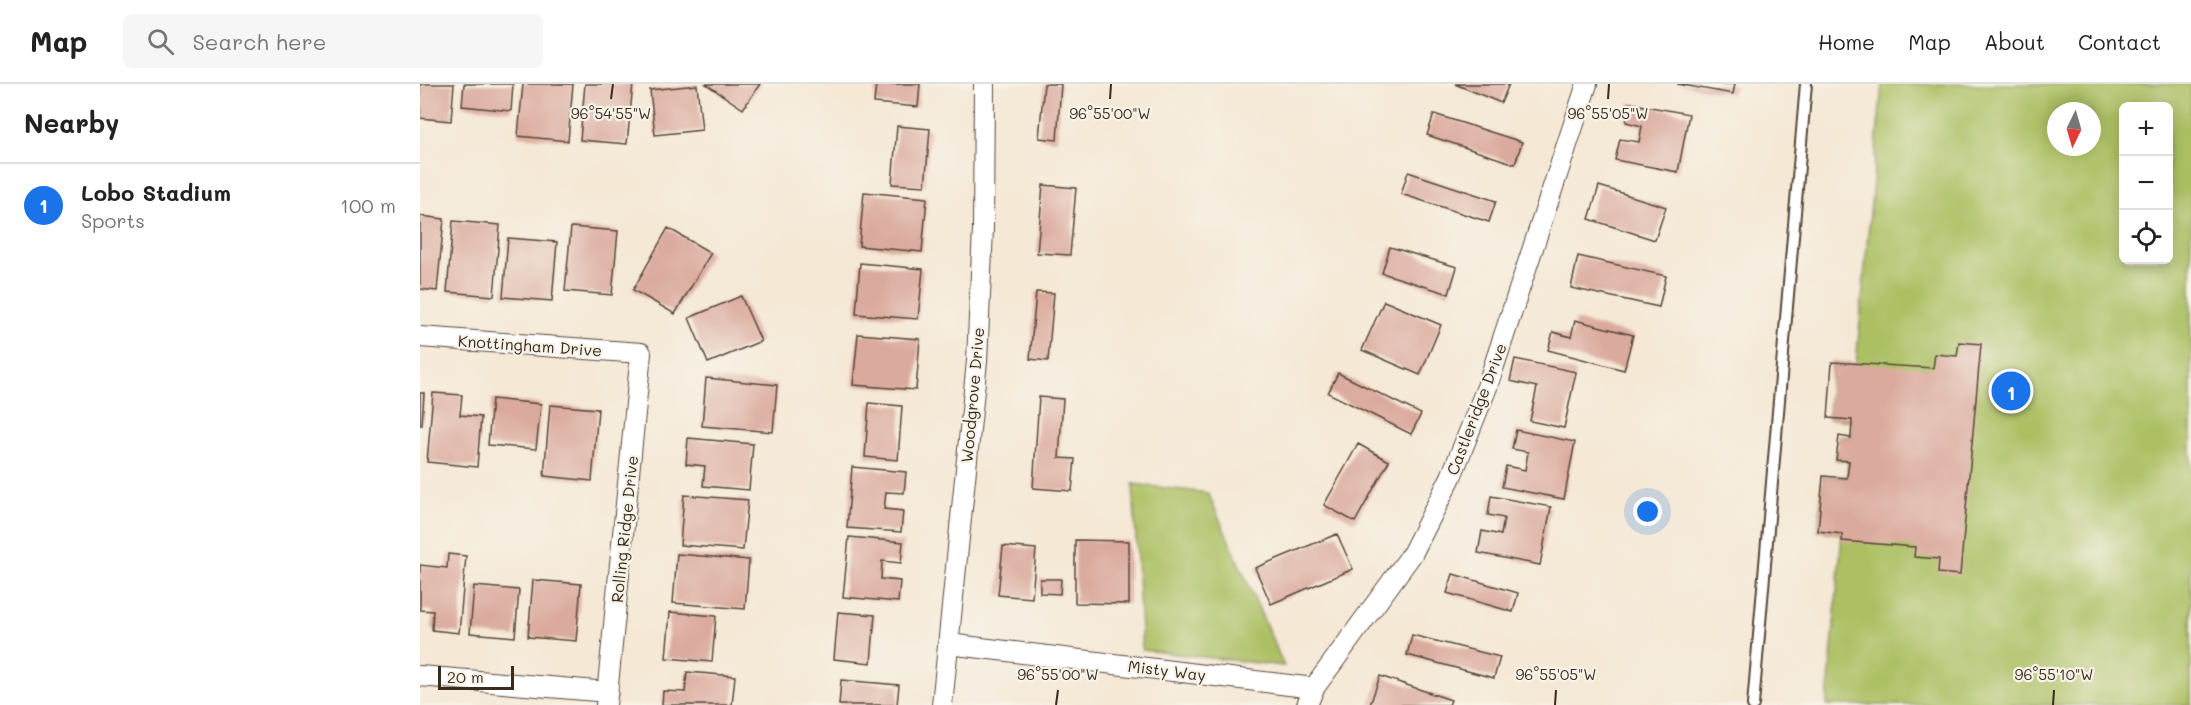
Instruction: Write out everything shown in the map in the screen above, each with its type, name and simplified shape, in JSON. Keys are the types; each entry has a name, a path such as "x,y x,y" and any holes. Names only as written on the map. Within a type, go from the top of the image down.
{"street":[{"name":"Woodgrove Drive","path":"942,705 977,361 983,218 984,84"},
{"name":"Castleridge Drive","path":"1311,697 1412,554 1450,477 1487,387 1587,84"},
{"name":"Knottingham Drive","path":"420,338 641,353"},
{"name":"Rolling Ridge Drive","path":"607,698 641,353"},
{"name":"Misty Way","path":"948,644 1311,697"},
{"path":"420,676 607,698"}],"lane":[{"path":"1753,705 1806,84"}],"green space":[{"path":"1882,84 2191,84 2191,705 1827,705 1842,534 1818,531 1823,476 1847,477 1848,461 1836,460 1839,436 1851,437 1852,421 1828,418 1832,362 1856,364"},
{"path":"1133,484 1208,493 1284,666 1142,650"}],"building":[{"path":"420,84 454,84 451,121 420,118"},
{"path":"464,84 513,84 511,111 462,106"},
{"path":"523,84 573,84 568,141 518,136"},
{"path":"585,84 633,84 627,144 580,140"},
{"path":"706,84 760,84 743,109"},
{"path":"876,84 920,84 918,107 874,103"},
{"path":"1044,84 1061,84 1057,140 1039,138"},
{"path":"1455,84 1509,84 1501,103"},
{"path":"1677,84 1735,84 1733,94"},
{"path":"697,85 702,130 655,135 650,90"},
{"path":"1629,103 1689,114 1678,172 1615,160 1620,139 1639,142 1642,126 1626,122"},
{"path":"1434,114 1522,142 1515,164 1427,135"},
{"path":"897,126 930,129 925,186 892,184"},
{"path":"1408,172 1496,201 1489,222 1401,194"},
{"path":"1043,185 1076,188 1070,255 1037,253"},
{"path":"1599,186 1666,207 1655,240 1589,219"},
{"path":"864,192 927,198 922,252 859,246"},
{"path":"420,216 444,219 437,291 420,289"},
{"path":"453,221 500,225 494,296 447,292"},
{"path":"571,227 618,231 612,295 565,291"},
{"path":"668,228 711,253 675,314 633,290"},
{"path":"508,238 557,242 552,301 503,297"},
{"path":"1390,247 1457,267 1449,294 1382,273"},
{"path":"1578,256 1666,276 1659,307 1571,288"},
{"path":"860,263 923,269 918,319 856,314"},
{"path":"1036,292 1054,293 1048,361 1030,359"},
{"path":"741,296 761,341 708,363 689,318"},
{"path":"1384,301 1441,325 1420,375 1362,350"},
{"path":"1575,320 1633,335 1624,370 1548,350 1553,332 1571,337"},
{"path":"858,334 920,339 916,390 853,385"},
{"path":"1959,342 1981,344 1960,575 1938,573 1939,559 1914,557 1915,547 1842,541 1842,534 1818,531 1823,476 1847,478 1849,461 1836,460 1839,436 1851,438 1852,420 1828,418 1832,362 1933,368 1935,354 1957,356"},
{"path":"1515,359 1576,372 1564,428 1530,421 1537,387 1510,381"},
{"path":"1338,373 1421,414 1411,434 1328,393"},
{"path":"706,378 777,385 773,432 702,426"},
{"path":"420,393 424,393 422,425 420,425"},
{"path":"433,393 462,395 460,415 481,417 477,467 427,462"},
{"path":"1039,397 1063,399 1059,458 1075,459 1072,491 1033,488"},
{"path":"492,399 541,404 536,449 488,445"},
{"path":"869,403 902,406 898,460 865,457"},
{"path":"550,405 598,409 592,481 544,476"},
{"path":"1516,430 1575,442 1564,499 1502,487 1506,466 1525,470 1528,452 1512,449"},
{"path":"688,438 753,444 749,490 703,486 705,466 686,464"},
{"path":"1358,444 1389,461 1355,522 1324,505"},
{"path":"852,467 906,472 904,493 886,492 884,509 903,511 901,532 847,528"},
{"path":"684,495 748,500 743,550 680,545"},
{"path":"1491,496 1551,507 1540,565 1478,553 1482,531 1501,535 1504,518 1488,515"},
{"path":"1337,534 1353,569 1271,604 1255,568"},
{"path":"849,537 903,542 901,563 882,561 881,579 900,581 898,602 843,597"},
{"path":"1075,540 1129,541 1129,604 1075,603"},
{"path":"1003,546 1036,549 1032,598 998,595"},
{"path":"448,554 466,556 459,633 432,630 433,611 420,610 420,565 447,568"},
{"path":"677,554 749,560 745,609 673,603"},
{"path":"1453,574 1518,593 1513,612 1447,593"},
{"path":"1040,579 1061,579 1060,594 1040,593"},
{"path":"533,580 581,584 576,641 528,637"},
{"path":"474,586 519,590 515,637 470,633"},
{"path":"670,612 716,616 712,662 666,658"},
{"path":"838,612 875,615 871,663 834,659"},
{"path":"1412,635 1500,657 1494,678 1407,655"},
{"path":"687,672 735,676 732,705 662,705 663,691 685,692"},
{"path":"1380,676 1451,700 1449,705 1370,705"},
{"path":"841,680 899,685 897,705 839,705"}],"place":[{"name":"Lobo Stadium","path":"2011,391"}]}
